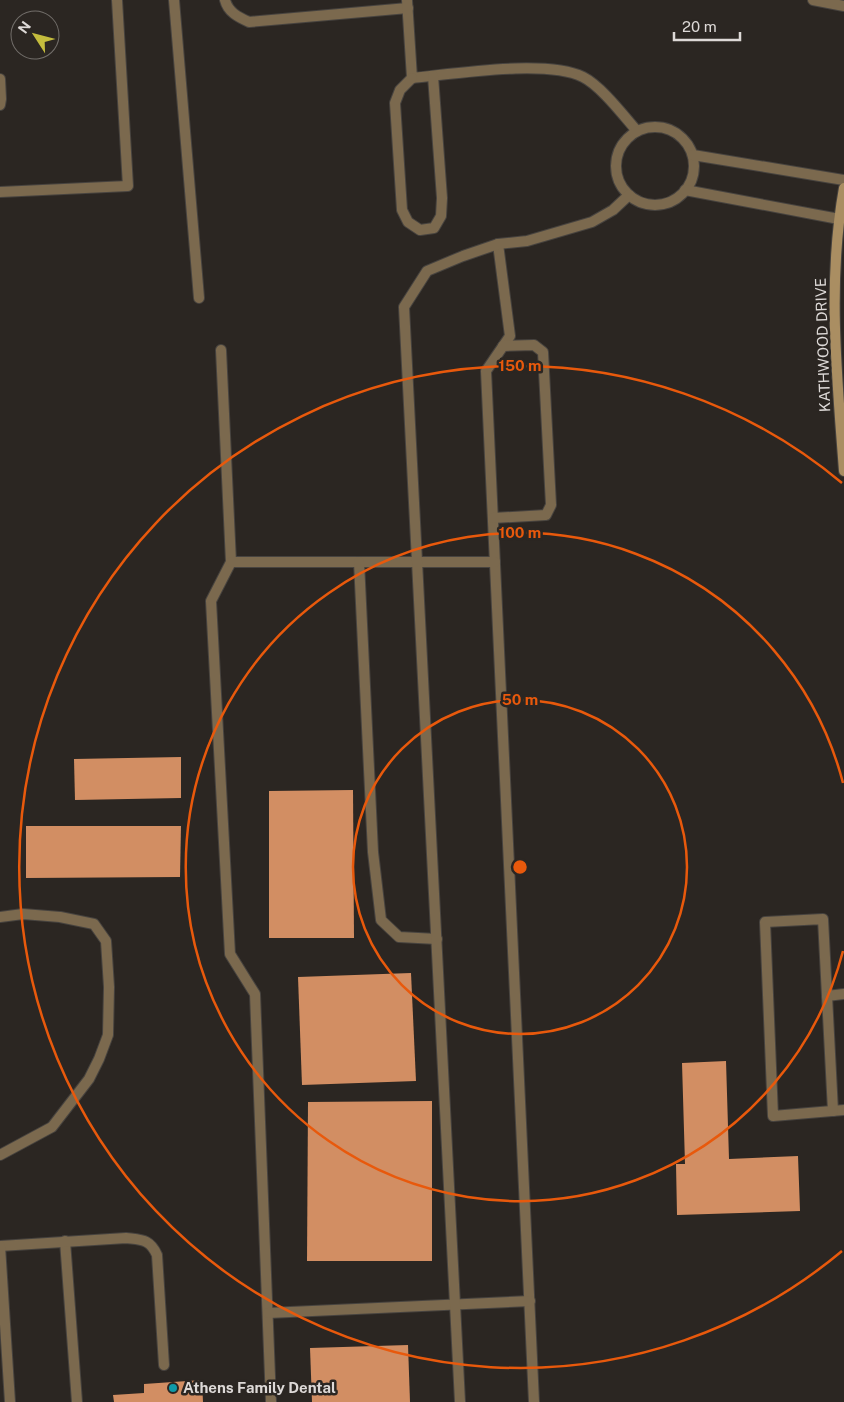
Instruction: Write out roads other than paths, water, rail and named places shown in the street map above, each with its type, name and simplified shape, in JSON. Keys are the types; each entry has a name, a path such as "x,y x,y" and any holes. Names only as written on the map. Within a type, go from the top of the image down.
{"street":[{"path":"0,192 128,186 117,0"},
{"path":"174,0 199,298"},
{"path":"225,0 234,16 249,22 407,4 412,78"},
{"path":"813,0 844,6"},
{"path":"433,76 442,198 441,216 434,228 420,230 408,222 402,210 395,103 400,90 412,78 433,76 523,68 560,70 583,77 603,93 637,131"},
{"path":"0,79 0,105"},
{"path":"649,126 662,127 674,131 684,139 691,149 693,156 694,174 680,196 669,203 643,204 622,188 617,176 616,163 619,150 626,138 649,126"},
{"path":"693,156 844,180"},
{"name":"KATHWOOD DRIVE","path":"844,188 839,219 835,272 834,322 844,471"},
{"path":"685,190 839,219"},
{"path":"460,1402 404,307 428,271 462,256 498,244 528,241 592,222 613,210 629,195"},
{"path":"498,244 510,336 486,371 534,1402"},
{"path":"493,518 546,515 551,505 543,352 534,345 503,346"},
{"path":"220,350 231,562 211,601 230,954 255,994 271,1402"},
{"path":"231,562 495,562"},
{"path":"359,562 373,852 381,920 399,937 437,940"},
{"path":"0,917 23,914 60,917 94,924 106,941 109,987 108,1035 89,1079 52,1128 0,1155"},
{"path":"833,1111 823,919 765,922 773,1116 833,1111 844,1110"},
{"path":"827,996 844,994"},
{"path":"10,1402 4,1372 0,1246 126,1238 145,1241 153,1246 157,1255 164,1365"},
{"path":"65,1241 77,1402"},
{"path":"268,1313 530,1301"}],"place":[{"name":"Athens Family Dental","path":"173,1388"}]}
